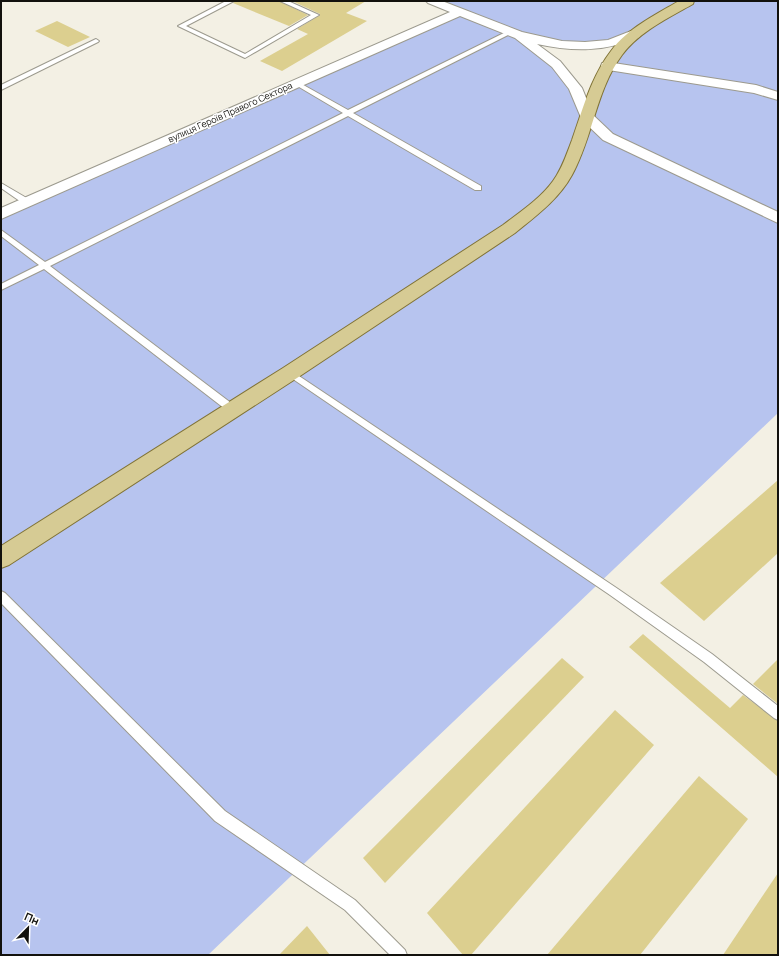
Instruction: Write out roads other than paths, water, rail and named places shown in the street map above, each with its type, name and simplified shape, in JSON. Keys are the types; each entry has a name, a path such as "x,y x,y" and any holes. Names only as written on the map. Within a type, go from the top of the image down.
{"main road":[{"path":"1,558 509,229 542,202 564,178 577,148 587,117 607,66 617,52 635,34 688,1"}],"street":[{"path":"432,1 516,35 564,45 588,46 611,43 635,34"},
{"name":"вулиця Героїв Правого Сектора","path":"1,214 460,12"},
{"path":"516,35 556,64 575,88 587,117 608,137 778,218"},
{"path":"607,66 756,89 776,94"}],"lane":[{"path":"231,1 181,26 245,56 316,15 283,1"},
{"path":"1,287 349,114 516,35"},
{"path":"1,88 96,41"},
{"path":"296,83 478,188"},
{"path":"1,185 27,202"},
{"path":"1,232 232,409"},
{"path":"290,372 614,592 708,658 778,714"},
{"path":"1,596 220,816 350,905 400,955"}]}
